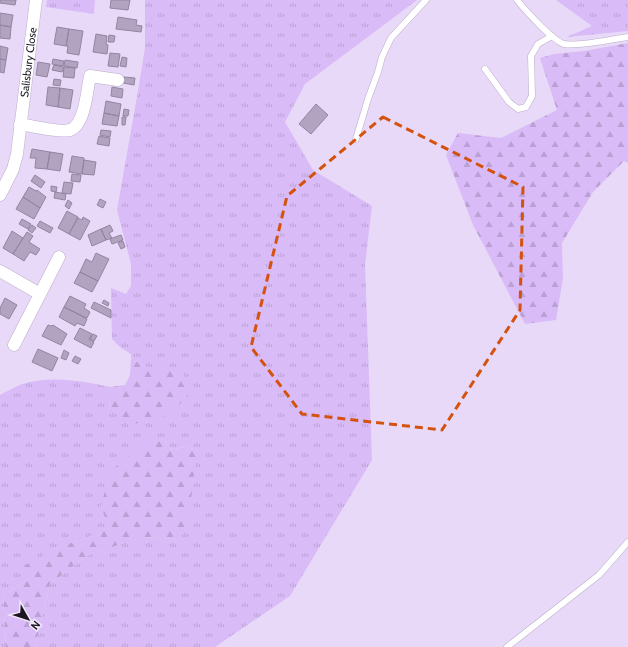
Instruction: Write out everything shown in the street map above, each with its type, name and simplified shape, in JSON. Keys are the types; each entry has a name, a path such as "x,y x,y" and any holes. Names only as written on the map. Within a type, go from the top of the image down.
{"street":[{"name":"Salisbury Close","path":"0,195 13,169 16,154 36,0"},
{"path":"20,124 71,130 78,125 82,116 90,76 118,80"},
{"path":"14,345 59,257"},
{"path":"0,271 40,294"}],"lane":[{"path":"356,138 382,56 391,38 426,0"},
{"path":"517,0 552,36 562,44 572,45 628,37"},
{"path":"485,69 509,102 518,109 526,107 532,96 531,56 538,44 552,36"},
{"path":"507,647 599,575 628,542"}],"highlighted area":[{"path":"383,117 523,187 520,310 442,430 302,414 251,347 287,196"}],"green space":[{"path":"47,0 95,0 94,14 46,7"},
{"path":"145,0 417,0 305,84 285,122 313,170 372,206 365,265 372,460 290,596 215,647 35,647 50,584 86,556 140,537 179,539 190,446 169,450 166,440 101,506 110,529 52,550 30,578 3,595 6,647 0,647 0,395 22,384 33,381 56,379 78,381 111,387 109,410 169,367 147,367 131,359 131,354 121,348 112,339 111,288 126,294 131,286 131,264 117,210 145,48"},
{"path":"556,0 628,0 628,31 567,37 592,26"},
{"path":"628,43 628,163 624,161 593,192 562,243 563,278 556,320 525,324 473,225 446,155 458,133 501,138 557,110 540,58 554,54 584,51"},
{"path":"131,359 147,367 180,368 192,390 180,404 164,416 134,424 109,410 111,387 125,385 130,375"},
{"path":"165,439 170,450 190,446 196,456 188,527 179,539 141,537 86,556 50,584 35,647 6,647 3,595 30,578 24,566 52,550 109,529 101,506 110,471 147,443"}],"building":[{"path":"0,0 16,0 15,5 0,3"},
{"path":"111,0 130,0 128,10 110,8"},
{"path":"0,13 13,15 11,27 0,25"},
{"path":"118,17 137,20 136,25 142,26 141,32 116,29"},
{"path":"0,25 11,27 10,39 0,38"},
{"path":"57,27 69,29 66,46 54,44"},
{"path":"69,29 83,31 79,55 67,53 68,46 66,46"},
{"path":"96,34 107,36 107,54 93,52"},
{"path":"109,35 115,36 114,42 108,42"},
{"path":"0,46 8,48 6,60 0,59"},
{"path":"110,53 120,54 118,67 108,66"},
{"path":"122,57 127,58 126,67 120,66"},
{"path":"0,59 6,60 4,73 0,72"},
{"path":"53,59 64,61 63,66 52,64"},
{"path":"65,60 78,62 77,68 64,66"},
{"path":"38,62 50,64 47,77 36,75"},
{"path":"54,65 64,67 62,72 52,70"},
{"path":"64,67 75,68 74,78 63,77"},
{"path":"124,77 135,78 134,85 123,83"},
{"path":"54,79 61,80 60,86 53,85"},
{"path":"48,87 60,88 58,107 46,105"},
{"path":"112,87 123,89 122,98 111,96"},
{"path":"60,88 73,90 70,109 58,107"},
{"path":"106,101 121,104 119,116 104,113"},
{"path":"316,104 328,115 311,134 299,124"},
{"path":"124,109 129,110 128,116 123,116"},
{"path":"104,113 119,116 117,126 102,124"},
{"path":"122,117 126,117 125,125 122,125"},
{"path":"101,130 111,131 110,137 100,135"},
{"path":"99,136 110,138 109,146 97,144"},
{"path":"32,149 50,152 47,169 35,168 36,158 30,158"},
{"path":"50,152 63,154 60,171 47,169"},
{"path":"72,156 84,158 82,174 69,172"},
{"path":"84,160 96,162 94,175 82,174"},
{"path":"72,174 81,175 80,182 71,181"},
{"path":"35,175 45,182 41,188 31,181"},
{"path":"64,182 73,183 71,194 62,193"},
{"path":"51,186 57,187 56,192 51,191"},
{"path":"29,187 36,191 37,190 46,197 40,208 23,197"},
{"path":"55,192 66,194 65,200 54,198"},
{"path":"23,197 40,208 34,219 16,209"},
{"path":"100,199 106,202 103,208 97,205"},
{"path":"68,200 72,203 69,209 65,206"},
{"path":"67,211 78,217 69,234 58,228"},
{"path":"83,217 90,221 80,240 69,234 78,218 82,220"},
{"path":"22,219 31,224 28,229 19,224"},
{"path":"40,221 53,228 50,233 37,226"},
{"path":"32,225 36,228 32,233 28,230"},
{"path":"110,225 113,231 109,233 112,238 106,240 101,229"},
{"path":"101,229 106,240 92,246 88,235"},
{"path":"12,231 23,238 13,254 3,248"},
{"path":"27,232 33,236 29,242 40,249 36,255 30,252 24,261 13,254"},
{"path":"121,235 123,240 112,244 110,239"},
{"path":"123,241 125,247 121,249 118,243"},
{"path":"96,253 109,259 98,281 80,272 86,259 92,262"},
{"path":"80,272 98,281 92,292 74,283"},
{"path":"70,296 86,304 84,308 90,312 87,318 64,307"},
{"path":"5,298 17,305 9,319 0,314 0,308"},
{"path":"104,300 109,303 108,306 102,303"},
{"path":"94,302 111,310 111,318 91,308"},
{"path":"64,307 87,319 84,326 77,323 75,326 59,317"},
{"path":"48,325 53,325 67,334 61,345 42,336"},
{"path":"80,328 92,334 89,339 94,342 91,348 74,339"},
{"path":"93,334 97,336 94,341 90,339"},
{"path":"38,349 58,358 52,371 32,362"},
{"path":"64,350 69,353 66,360 61,358"},
{"path":"75,356 81,359 78,364 72,361"}]}
